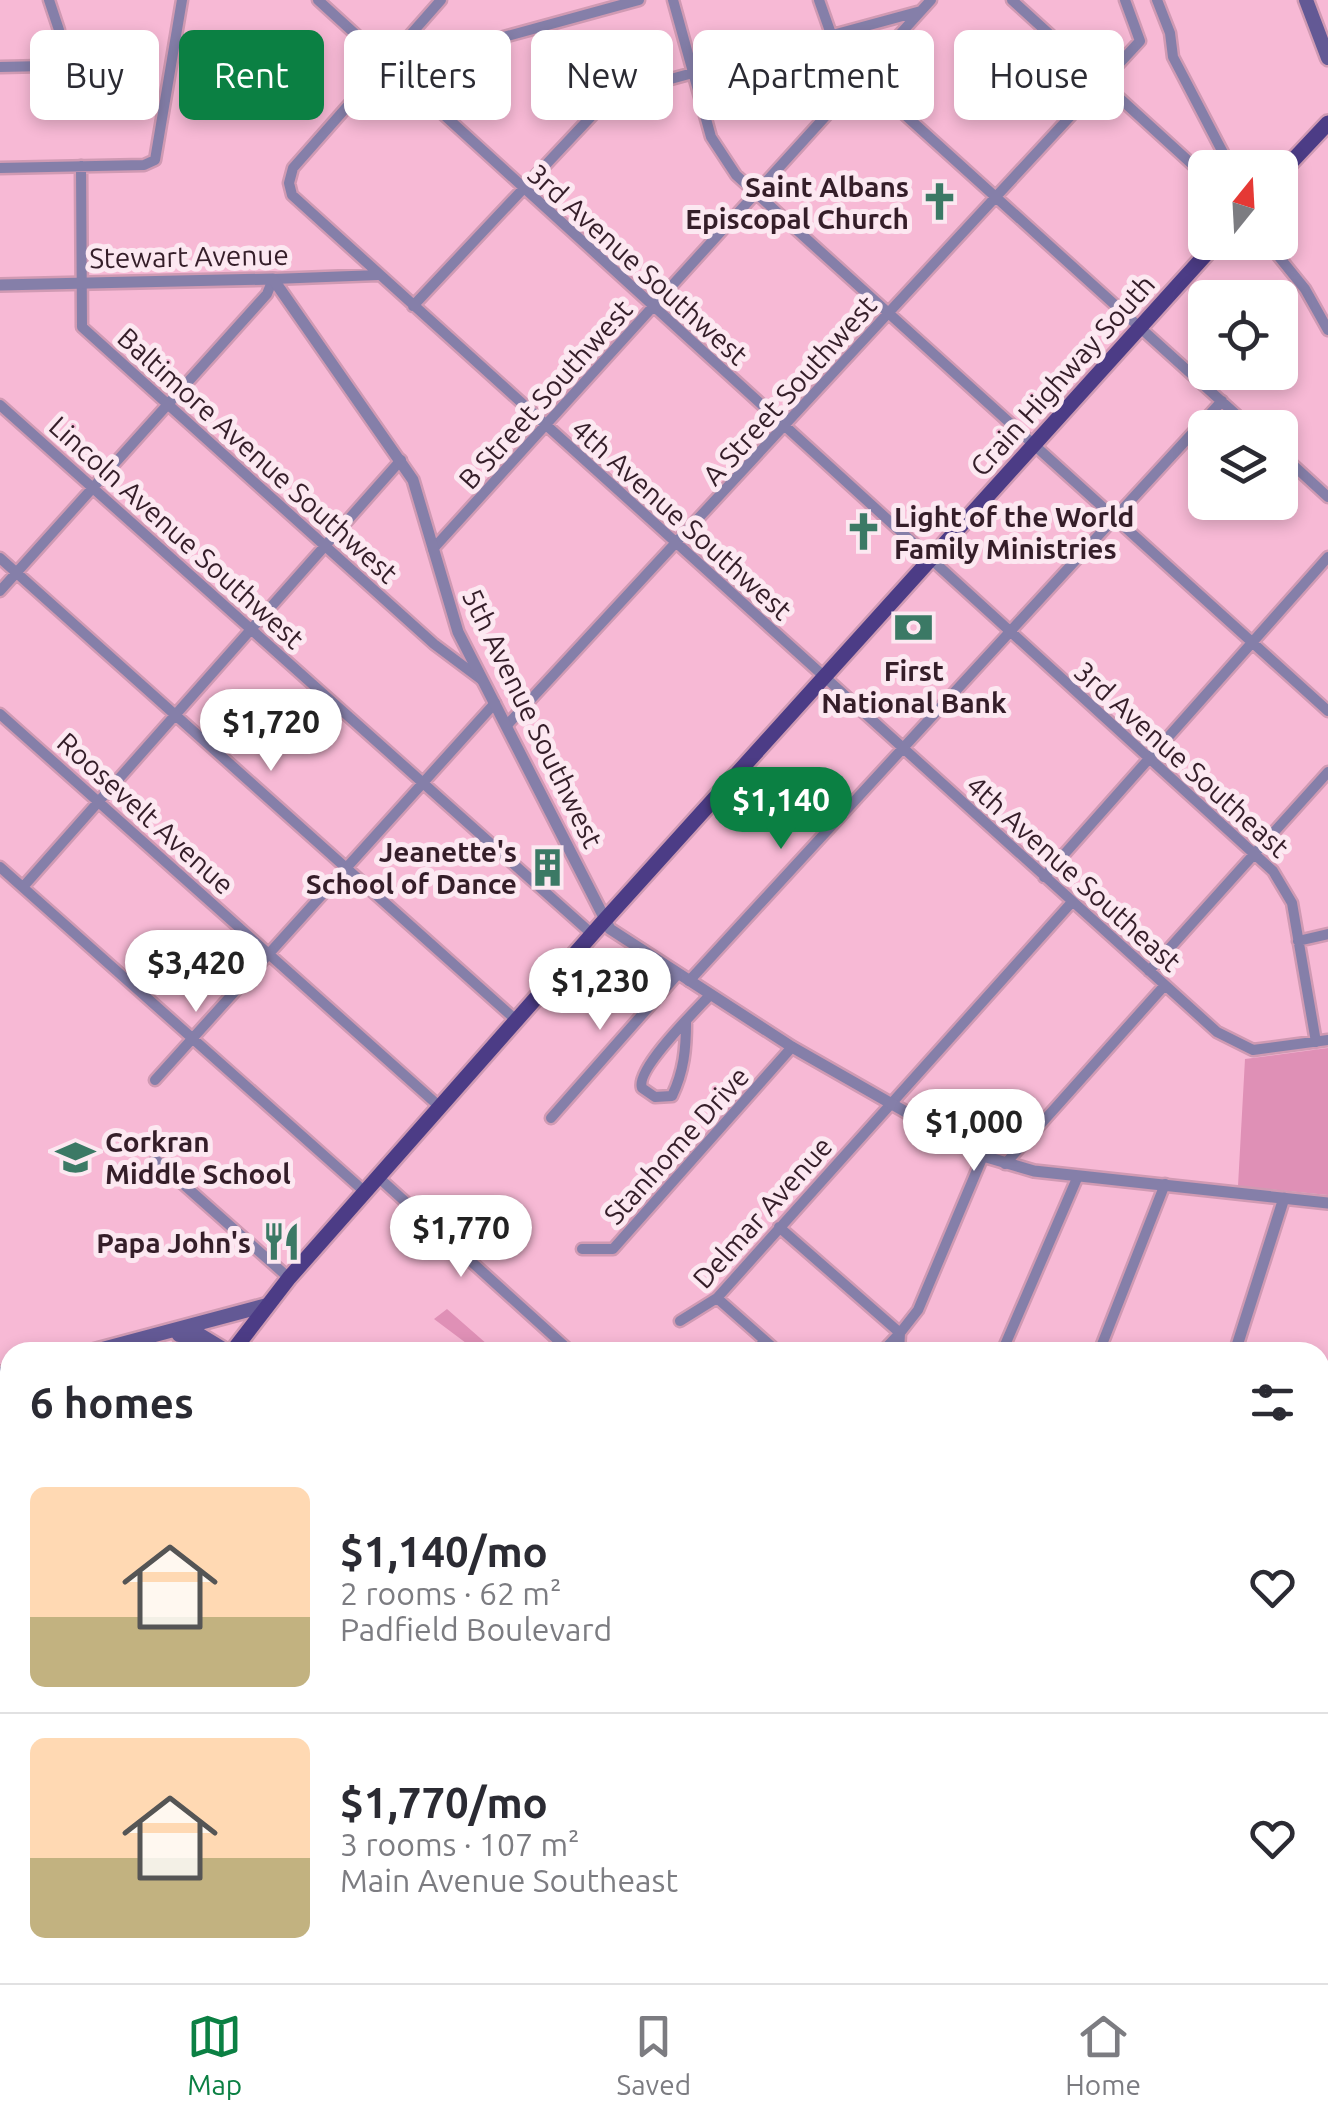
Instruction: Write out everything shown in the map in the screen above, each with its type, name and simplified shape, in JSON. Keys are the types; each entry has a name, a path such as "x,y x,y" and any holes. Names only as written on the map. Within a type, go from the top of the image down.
{"main road":[{"path":"1306,0 1328,58"},
{"path":"1298,155 1328,123"},
{"name":"Crain Highway South","path":"238,1342 516,1020 1201,260"},
{"path":"130,1342 267,1305"},
{"path":"153,1336 200,1335 212,1342"}],"street":[{"path":"0,67 45,66 56,59 59,30 49,0"},
{"path":"0,168 144,165 158,156 182,0"},
{"name":"3rd Avenue Southwest","path":"318,0 352,30"},
{"path":"413,30 441,0"},
{"path":"511,35 639,0"},
{"path":"673,0 691,72 718,151 755,195 1328,710"},
{"path":"819,0 829,30"},
{"name":"B Street Southwest","path":"904,30 932,0"},
{"path":"1012,0 1044,30"},
{"name":"A Street Southwest","path":"1124,58 1140,41 1125,0"},
{"path":"1157,0 1170,33 1173,57 1222,150"},
{"path":"845,30 922,10"},
{"path":"412,306 520,187 601,106 634,89 691,72"},
{"path":"1124,104 1188,161"},
{"name":"4th Avenue Southwest","path":"344,112 299,160 289,177 290,192 822,677"},
{"name":"3rd Avenue Southwest","path":"449,120 928,560"},
{"name":"B Street Southwest","path":"432,550 822,120"},
{"path":"910,120 1232,410"},
{"name":"A Street Southwest","path":"508,724 1067,120"},
{"name":"Baltimore Avenue Southwest","path":"81,166 82,327 434,644 482,681"},
{"path":"1281,260 1328,330"},
{"name":"Stewart Avenue","path":"0,285 378,275"},
{"path":"0,592 267,294 273,279"},
{"name":"5th Avenue Southwest","path":"273,279 401,460 420,498 452,618 508,724 598,928"},
{"path":"551,1118 903,750 1222,401"},
{"name":"Lincoln Avenue Southwest","path":"0,405 420,780 598,928"},
{"path":"23,888 401,460"},
{"path":"1298,470 1328,497"},
{"path":"1044,877 1328,557"},
{"path":"0,558 516,1020"},
{"name":"3rd Avenue Southeast","path":"928,560 1254,854 1288,892 1322,1041"},
{"name":"4th Avenue Southeast","path":"822,677 1165,986 1241,1048 1273,1050 1322,1041"},
{"path":"155,1080 420,780 495,703"},
{"name":"Roosevelt Avenue","path":"0,714 440,1107"},
{"path":"1149,971 1328,772"},
{"path":"0,867 364,1192"},
{"name":"Delmar Avenue","path":"680,1321 717,1298 1072,902"},
{"path":"598,928 792,1047 984,1156 1005,1164 1078,1176 1328,1203"},
{"path":"1298,940 1328,934"},
{"path":"1005,1164 1165,986"},
{"path":"686,1022 686,1055 679,1080 672,1096 655,1097 638,1080 686,1022 710,994"},
{"name":"Stanhome Drive","path":"582,1249 613,1249 792,1047"},
{"path":"891,1342 918,1310 984,1156"},
{"path":"156,1160 290,1278"},
{"path":"1006,1342 1078,1176"},
{"path":"378,1177 560,1342"},
{"path":"1103,1342 1165,1184"},
{"path":"1238,1342 1284,1198"},
{"path":"779,1227 900,1333"},
{"path":"717,1298 765,1341"},
{"path":"900,1333 900,1342"}],"shaded area":[{"path":"1328,1048 1328,1195 1238,1186 1245,1059"},
{"path":"447,1309 485,1342 465,1342 434,1319"}],"place":[{"name":"Saint Albans Episcopal Church","path":"939,202"},
{"name":"Light of the World Family Ministries","path":"864,532"},
{"name":"First National Bank","path":"914,627"},
{"name":"Jeanette's School of Dance","path":"547,867"},
{"name":"Corkran Middle School","path":"75,1157"},
{"name":"Papa John's","path":"281,1242"}]}
